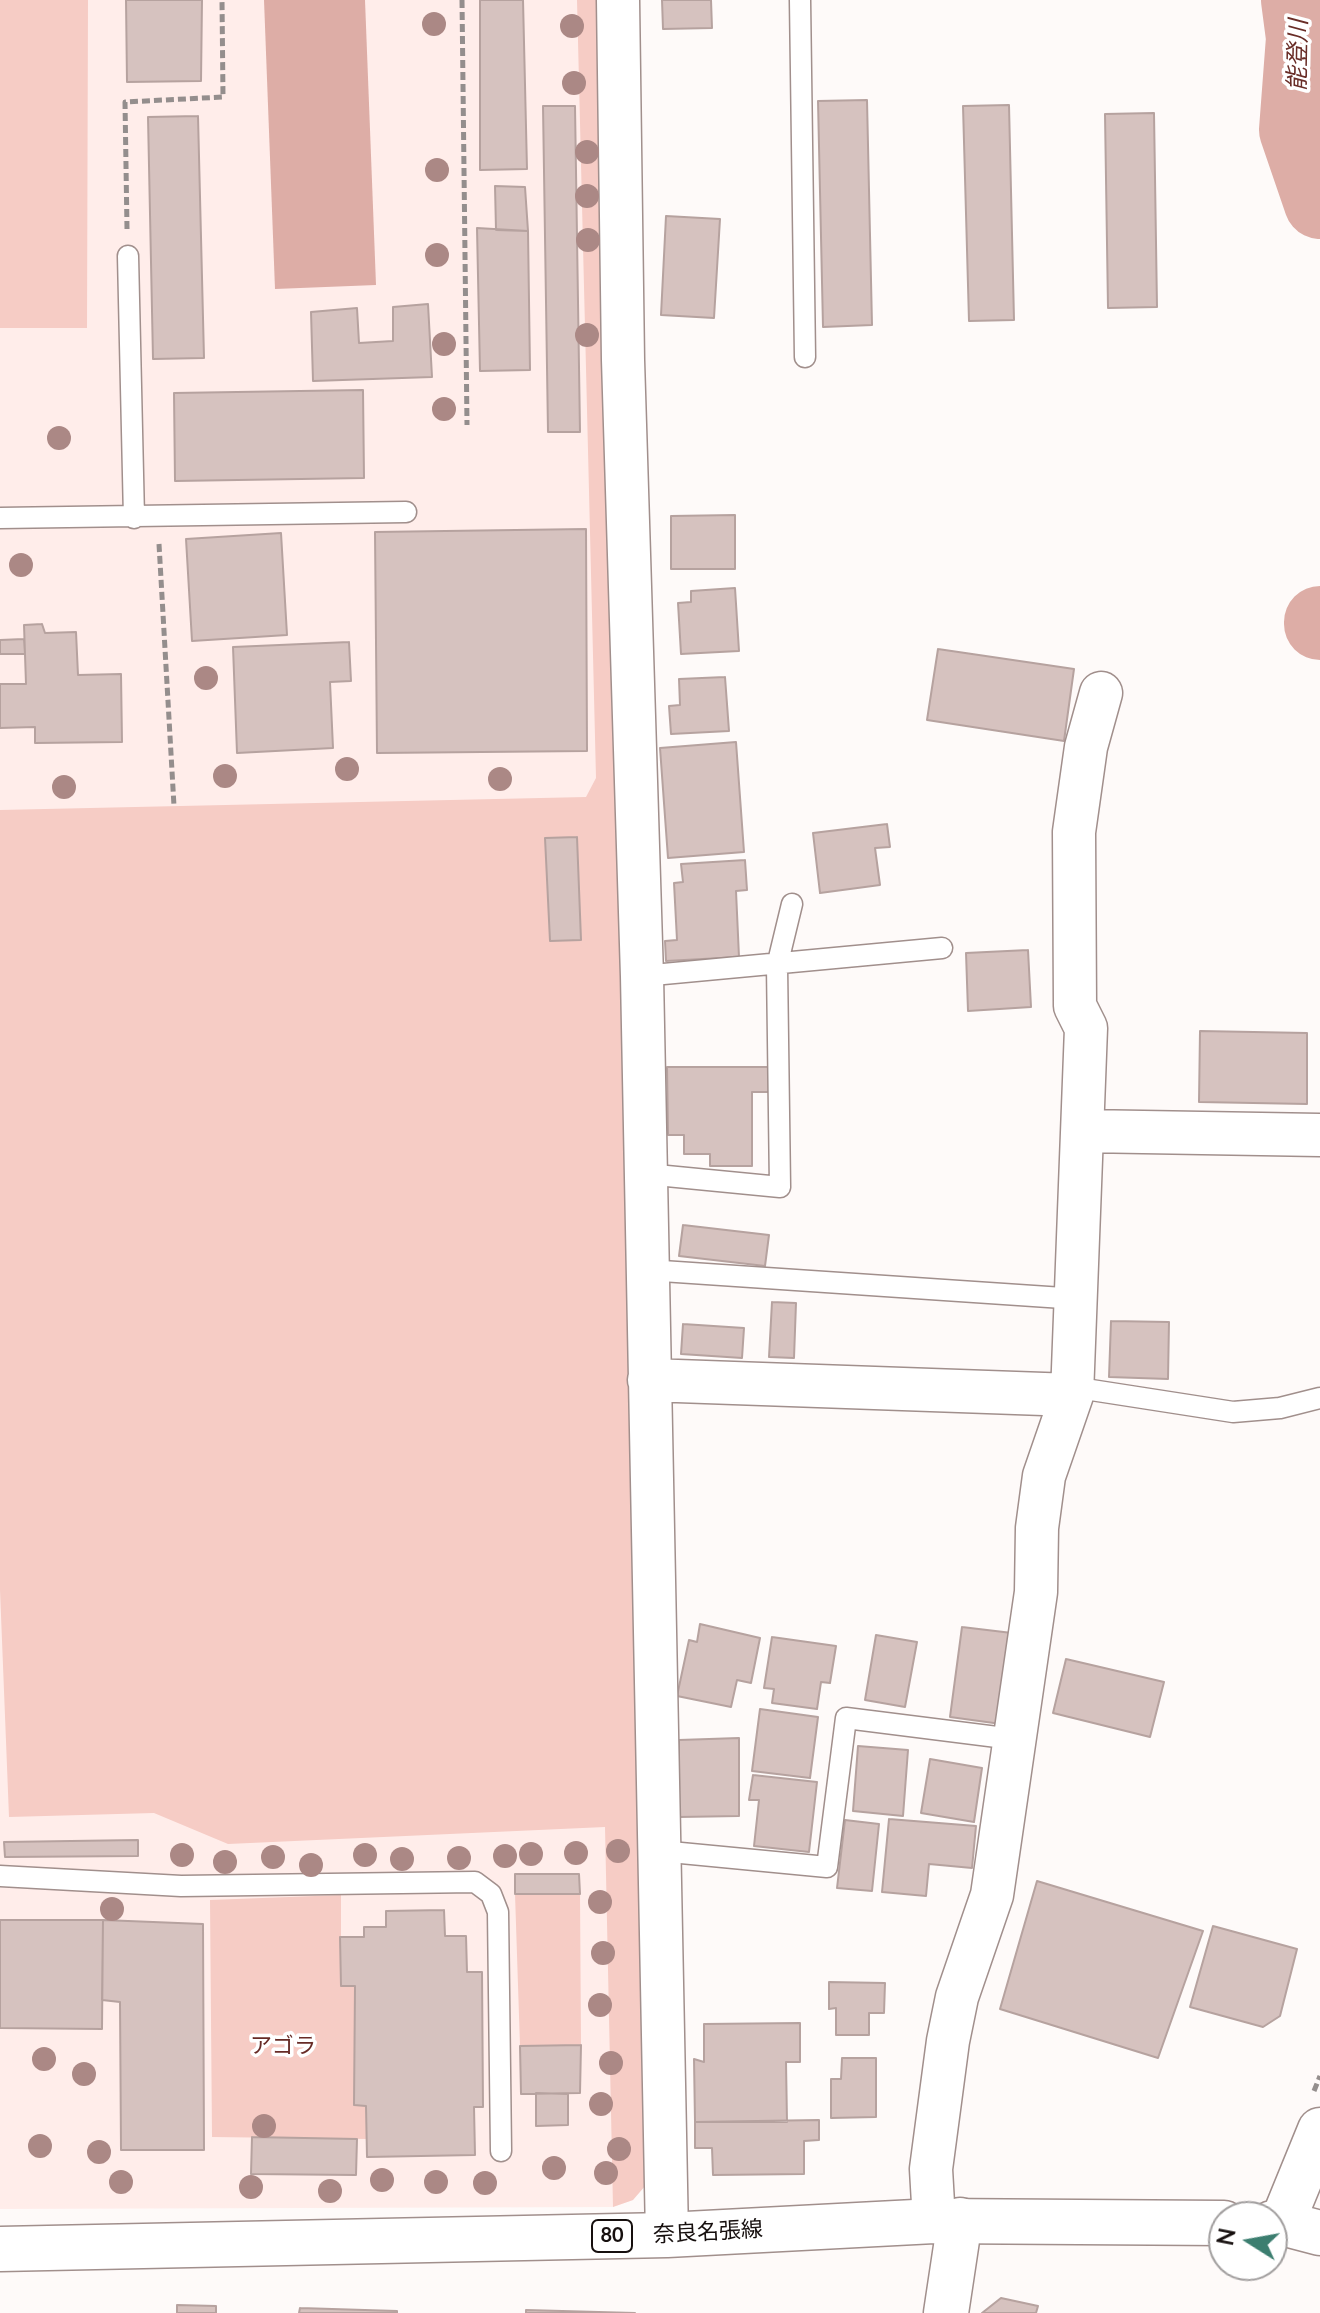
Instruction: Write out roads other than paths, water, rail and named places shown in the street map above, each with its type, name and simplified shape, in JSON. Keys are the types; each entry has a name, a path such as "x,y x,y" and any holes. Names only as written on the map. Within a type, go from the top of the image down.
{"main road":[{"path":"1291,2226 1320,2130"},
{"name":"奈良名張線","path":"0,2249 667,2235 947,2220 1208,2223"},
{"path":"946,2313 947,2220"}],"street":[{"path":"618,0 623,360 642,976 667,2235"},
{"path":"947,2220 931,2169 948,2041 957,1997 992,1895 1036,1592 1037,1528 1044,1476 1072,1391 1078,1299 1086,1028 1075,1006 1074,832 1086,747 1101,693"},
{"path":"1084,1131 1320,1135"},
{"path":"649,1380 1072,1391"}],"lane":[{"path":"800,0 805,357"},
{"path":"128,256 134,518"},
{"path":"0,518 406,512"},
{"path":"646,1174 780,1187 777,966 792,904"},
{"path":"642,976 777,966 942,948"},
{"path":"647,1270 1078,1299"},
{"path":"1072,1391 1233,1412 1280,1408 1320,1398"},
{"path":"660,1851 827,1867 846,1718 1013,1739"},
{"path":"0,1876 181,1886 475,1882 491,1894 498,1912 501,2151"}],"waterway":[{"name":"能登川","path":"1297,0 1302,38 1295,130 1320,203"}],"park label":[{"name":"アゴラ","path":"283,2046"}]}
